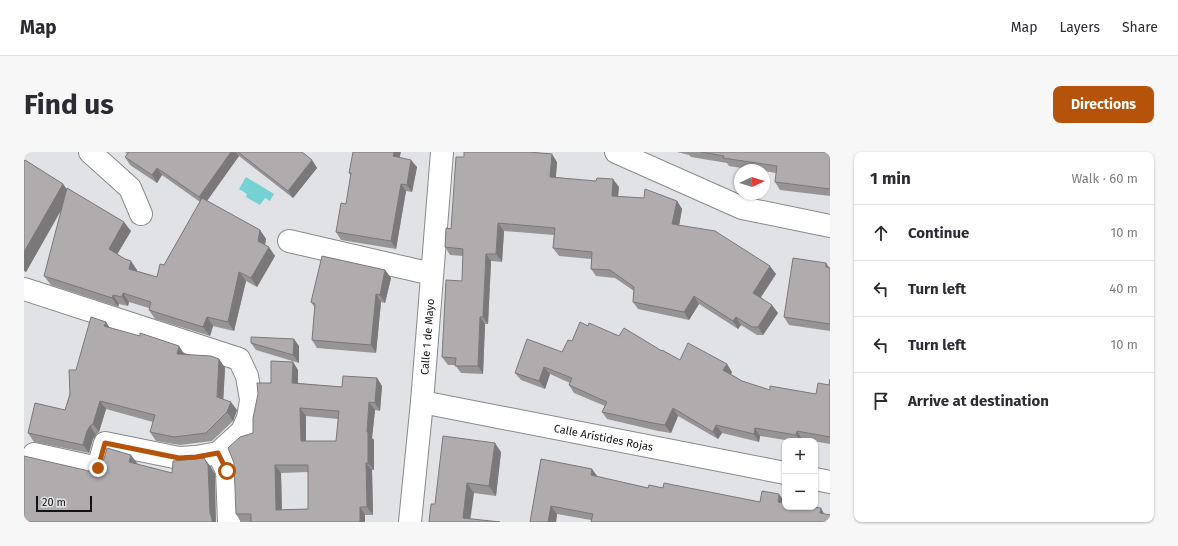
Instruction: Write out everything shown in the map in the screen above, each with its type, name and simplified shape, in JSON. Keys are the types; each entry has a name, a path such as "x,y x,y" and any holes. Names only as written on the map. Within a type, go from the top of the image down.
{"street":[{"path":"90,152 130,188 141,214"},
{"name":"Calle 1 de Mayo","path":"410,522 422,402 442,152"},
{"path":"616,152 742,208 830,226"},
{"path":"290,241 432,274"},
{"path":"24,289 239,359 247,376 251,400 248,418 242,431 218,453 179,458 105,443 98,468 34,454"},
{"name":"Calle Arístides Rojas","path":"422,402 782,473"},
{"path":"218,453 227,471 229,522"},
{"path":"818,480 830,482"}],"water":[{"path":"246,177 274,194 270,201 265,198 260,205 246,197 247,194 239,189"}],"building":[{"path":"129,152 231,152 199,197 157,168 152,175 125,157"},
{"path":"238,152 302,152 312,160 288,191"},
{"path":"353,152 394,152 393,156 411,160 407,185 401,184 391,241 336,232 341,203 346,204"},
{"path":"464,152 529,152 552,154 550,177 596,181 597,178 613,179 612,196 644,198 645,189 677,201 672,224 715,231 770,266 753,293 772,305 758,327 752,327 736,317 733,321 694,296 684,312 633,302 634,287 610,270 591,269 592,252 553,248 555,228 498,223 496,254 486,254 483,317 480,317 478,366 455,366 456,358 442,357 446,280 462,281 463,249 445,247 446,228 451,229 456,157 464,157"},
{"path":"701,152 830,152 830,189 775,182 777,166 723,158 724,156"},
{"path":"25,160 63,184 24,252 24,161"},
{"path":"67,188 124,222 109,249 131,261 129,269 157,277 160,264 164,265 202,198 260,230 258,241 269,247 251,278 239,272 228,322 207,317 203,327 149,310 151,302 123,293 122,297 113,295 112,298 44,276"},
{"path":"322,256 385,270 380,295 376,294 371,345 312,340 315,304 311,302"},
{"path":"793,258 826,263 826,267 830,268 830,324 784,317"},
{"path":"91,317 106,322 104,326 140,336 140,333 179,346 177,354 211,356 219,359 217,397 231,402 227,412 206,433 174,437 150,432 155,415 100,401 93,424 87,431 83,445 28,433 35,403 65,410 70,395 69,370 76,370"},
{"path":"580,322 588,326 589,323 619,336 624,328 680,360 688,343 727,364 723,370 742,381 770,390 770,386 816,394 818,383 829,385 830,379 830,437 797,431 796,435 755,428 754,434 716,425 713,432 673,408 665,425 653,423 602,412 607,402 569,385 572,378 544,367 539,381 515,373 527,339 562,352 568,340 572,341"},
{"path":"251,337 294,339 293,355 251,343"},
{"path":"271,361 293,362 292,383 342,387 343,376 377,378 375,403 369,402 367,432 368,463 366,463 367,507 360,507 360,522 251,522 251,514 236,514 234,463 228,448 240,437 253,433 253,418 258,394 257,383 271,383","holes":["300,408 339,411 336,441 301,441","275,465 308,465 308,509 276,510"]},
{"path":"443,436 495,443 489,486 467,483 463,518 500,522 429,522 431,504 435,504"},
{"path":"107,448 131,455 129,462 172,473 173,461 204,458 208,465 210,513 212,522 24,522 24,456 89,471 95,471 100,468"},
{"path":"541,459 592,469 591,475 648,488 649,485 663,488 664,483 760,502 762,491 779,494 778,502 782,503 782,510 818,510 818,508 821,508 820,513 830,515 830,522 591,522 593,514 551,506 548,522 530,522"}],"route":[{"path":"98,468 105,443 179,458 218,453 227,471"}]}
